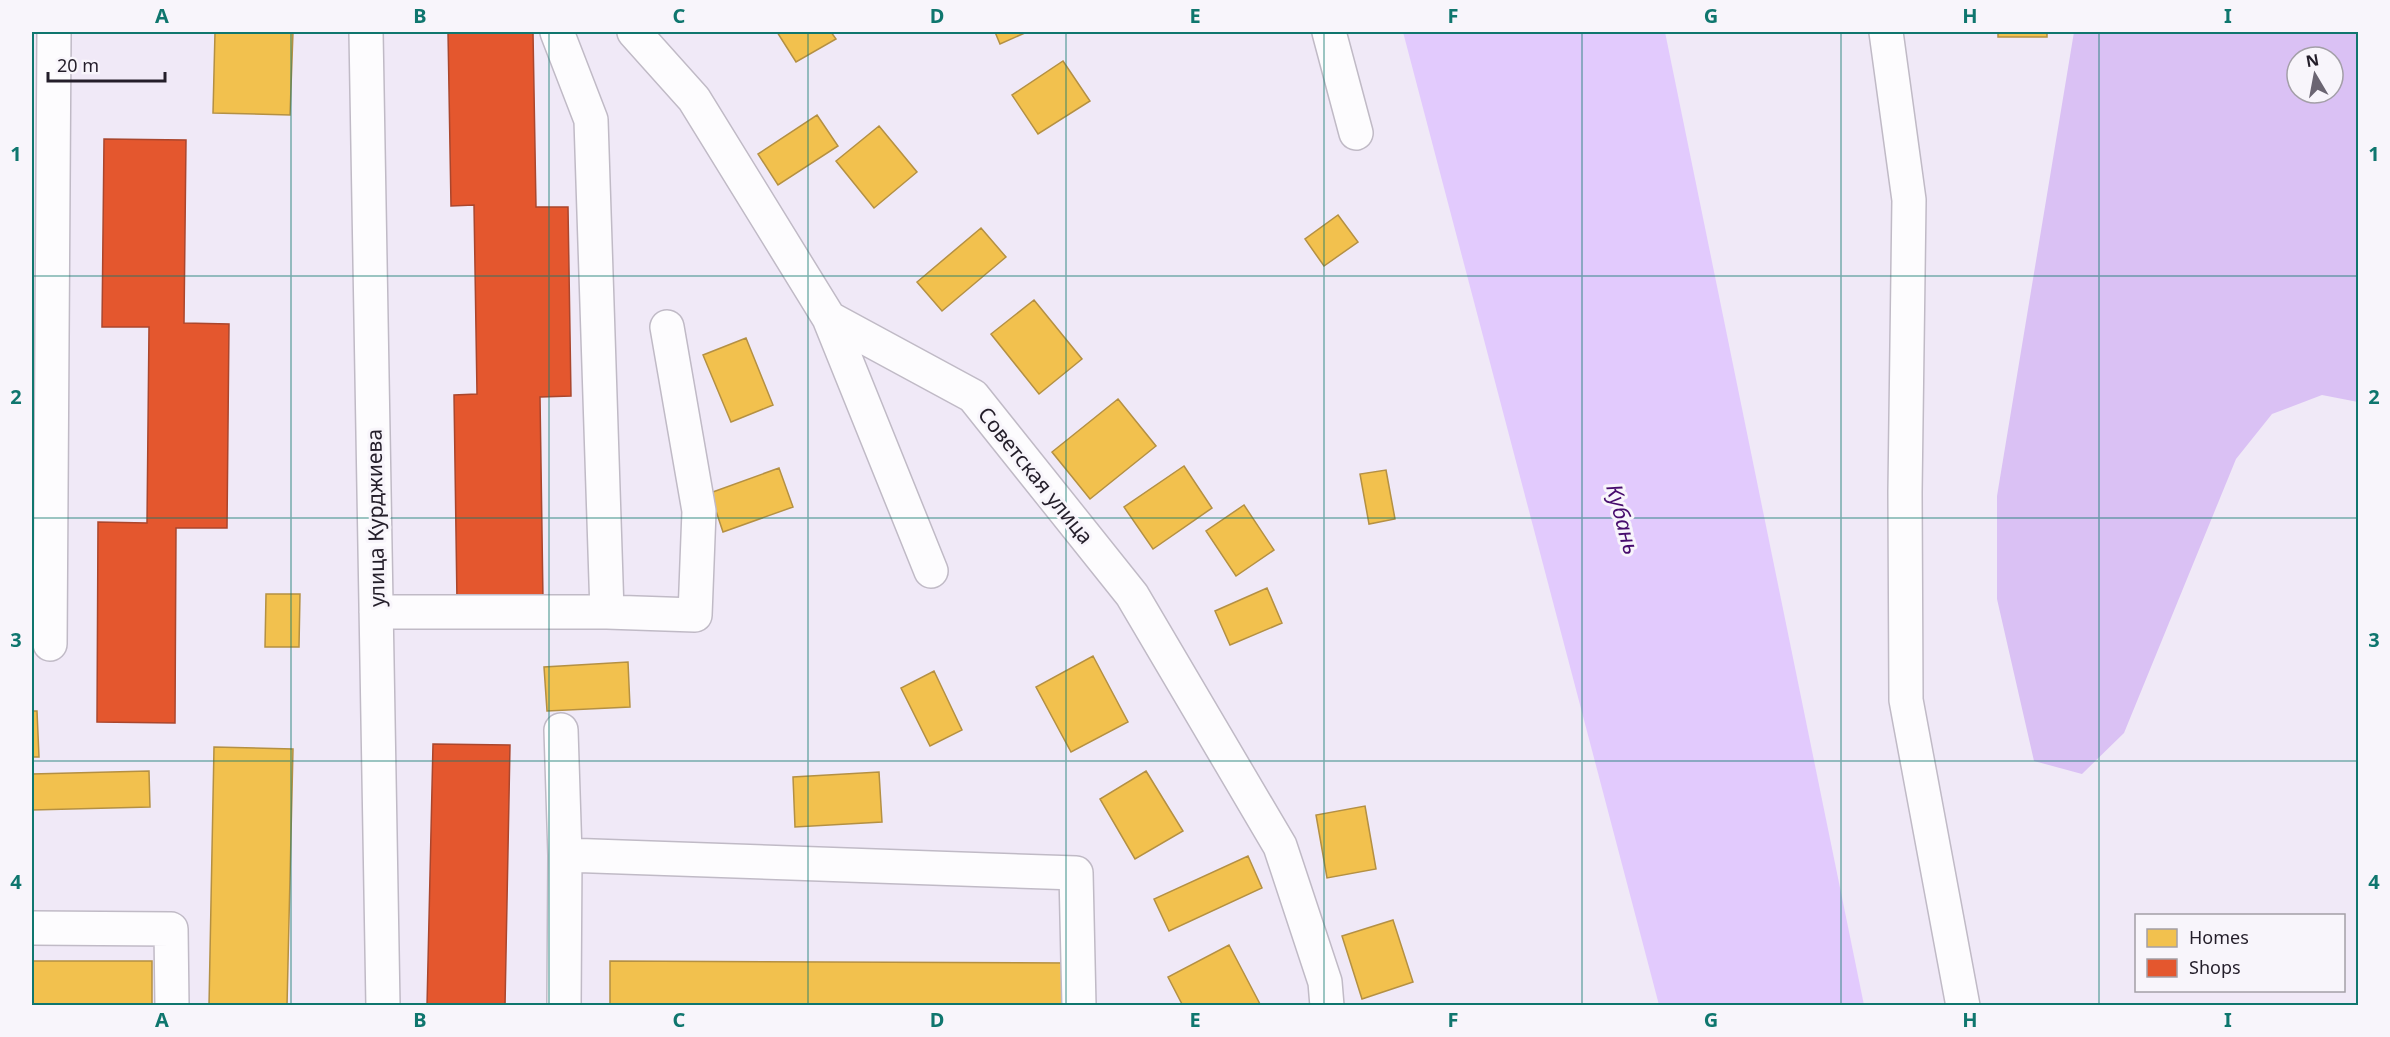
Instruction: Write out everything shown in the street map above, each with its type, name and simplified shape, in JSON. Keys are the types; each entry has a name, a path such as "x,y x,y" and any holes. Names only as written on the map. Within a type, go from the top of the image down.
{"street":[{"path":"50,644 54,32"},
{"name":"улица Курджиева","path":"366,32 383,1005"},
{"path":"557,32 591,120 607,612"},
{"name":"Советская улица","path":"634,32 694,99 829,318 973,396 1132,596 1280,846 1325,982 1327,1005"},
{"path":"1329,32 1356,134"},
{"path":"1887,32 1909,200 1905,492 1906,700 1963,1005"},
{"path":"829,318 931,570"},
{"path":"376,612 607,612 695,615 699,511 667,327"},
{"path":"561,730 565,855 564,1005"},
{"path":"565,855 1076,873 1079,1005"},
{"path":"32,928 171,929 172,1005"}],"shaded area":[{"path":"2074,32 2358,32 2358,402 2322,395 2272,414 2236,459 2124,733 2082,774 2034,761 1997,599 1997,496"}],"water":[{"name":"Кубань","path":"1403,32 1665,32 1864,1005 1659,1005"}],"building: Homes":[{"path":"215,32 293,32 290,115 213,113"},
{"path":"777,32 831,32 836,39 796,62"},
{"path":"995,32 1027,32 1000,44"},
{"path":"1998,32 2047,32 2047,37 1998,37"},
{"path":"1063,61 1090,101 1038,134 1012,95"},
{"path":"817,115 838,146 778,185 758,154"},
{"path":"879,126 917,172 874,208 836,161"},
{"path":"1338,215 1358,242 1324,266 1305,239"},
{"path":"981,228 1006,257 942,311 917,282"},
{"path":"1034,300 1082,359 1039,394 991,334"},
{"path":"746,338 773,405 731,422 703,355"},
{"path":"1118,399 1156,446 1090,499 1052,452"},
{"path":"1184,466 1212,508 1153,549 1124,507"},
{"path":"779,468 793,507 723,532 710,493"},
{"path":"1386,470 1395,519 1369,524 1360,474"},
{"path":"1244,505 1274,550 1236,576 1206,531"},
{"path":"1267,588 1282,623 1230,645 1215,611"},
{"path":"266,594 300,594 299,647 265,647"},
{"path":"1093,656 1128,722 1071,752 1036,687"},
{"path":"628,662 630,707 547,711 544,667"},
{"path":"934,671 962,730 930,746 901,688"},
{"path":"32,711 37,711 39,757 32,757"},
{"path":"214,747 293,749 287,1006 209,1006"},
{"path":"149,771 150,807 32,810 32,774"},
{"path":"1146,771 1183,831 1135,859 1100,799"},
{"path":"879,772 882,822 795,827 793,777"},
{"path":"1365,806 1376,869 1327,878 1316,815"},
{"path":"1248,856 1262,888 1169,931 1154,899"},
{"path":"1393,920 1413,982 1362,999 1342,936"},
{"path":"1229,945 1261,1006 1183,1006 1168,977"},
{"path":"32,961 152,961 152,1006 32,1006"},
{"path":"610,961 1068,963 1068,1006 610,1006"}],"building: Shops":[{"path":"448,32 533,32 536,207 568,207 571,396 540,397 543,600 457,602 454,395 477,394 474,205 451,206"},
{"path":"104,139 186,140 184,323 229,324 227,528 176,528 175,723 97,722 98,522 147,523 149,327 102,327"},
{"path":"433,744 510,745 505,1006 427,1006"}]}
